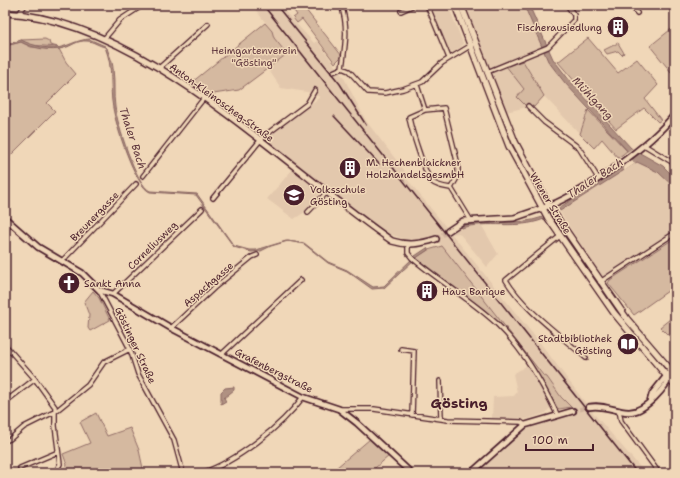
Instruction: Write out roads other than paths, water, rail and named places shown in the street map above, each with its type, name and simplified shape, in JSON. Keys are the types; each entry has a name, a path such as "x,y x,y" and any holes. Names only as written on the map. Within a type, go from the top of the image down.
{"main road":[{"name":"Wiener Straße","path":"454,5 472,45 509,146 543,209 614,313 672,374"},
{"name":"Wiener Straße","path":"461,5 472,45 487,72 515,142 549,206 600,282 634,329 672,374 675,386"},
{"name":"Anton-Kleinoscheg-Straße","path":"5,13 51,20 104,39 159,68 204,98 392,241 411,245"},
{"path":"448,231 457,223 470,219 514,218 549,206"},
{"path":"411,245 436,239"}],"street":[{"path":"19,14 25,5"},
{"path":"104,39 120,20 143,5"},
{"path":"341,5 346,19 346,39 342,68"},
{"path":"401,11 414,5"},
{"path":"427,5 449,58"},
{"path":"487,72 548,47 574,20 574,15 567,5"},
{"path":"631,5 637,13"},
{"path":"159,68 208,24"},
{"path":"333,72 342,68 349,71 368,92 385,93 417,85 449,58 472,45"},
{"path":"417,85 426,110"},
{"path":"213,198 260,141 307,104 315,90"},
{"path":"143,176 204,98"},
{"path":"528,106 544,122 579,148 598,178"},
{"path":"451,188 458,176 458,165 444,108 426,110 409,117 415,141 430,181 439,186 451,188 470,219"},
{"path":"549,206 568,197 630,156 644,145 675,114"},
{"path":"644,145 675,164"},
{"name":"Breunergasse","path":"63,260 136,184"},
{"path":"308,212 327,192"},
{"name":"Corneliusweg","path":"113,294 202,209"},
{"name":"Göstinger Straße","path":"5,218 38,247 63,260 82,273 99,290 130,349 138,374 174,440 183,473"},
{"path":"600,282 675,234"},
{"path":"560,236 506,280 511,288 530,308 586,358"},
{"path":"411,245 408,253 414,259 485,314 500,328 534,370 557,414"},
{"name":"Aspachgasse","path":"171,328 214,288 252,257 257,255"},
{"name":"Grafenbergstraße","path":"222,354 301,280"},
{"name":"Grafenbergstraße","path":"99,290 113,294 171,328 303,397 339,409 374,409 441,419 521,422 525,424"},
{"path":"5,345 34,379 55,407 55,426 60,464 56,471"},
{"path":"5,441 10,439 24,427 56,411 88,385 104,362 130,349"},
{"path":"401,349 414,351 412,415"},
{"path":"589,407 603,406 619,410 635,411 650,401 672,374"},
{"path":"5,402 34,379"},
{"path":"440,381 441,419"},
{"path":"202,473 215,468 242,452 282,421 303,397"},
{"path":"339,409 357,422 411,473"},
{"path":"471,473 525,424 573,410"},
{"path":"619,410 620,421 659,473"},
{"path":"20,468 58,452"}],"tunnel":[{"path":"436,239 448,231"},
{"path":"573,411 589,407"}],"railway":[{"path":"263,5 637,473"},
{"path":"276,5 340,84 366,125"},
{"path":"334,116 379,164"}],"place":[{"name":"Fischerausiedlung","path":"618,27"},
{"name":"M. Hechenblaickner HolzhandelsgesmbH","path":"350,168"},
{"name":"Volksschule Gösting","path":"294,195"},
{"name":"Sankt Anna","path":"69,283"},
{"name":"Haus Barique","path":"427,291"},
{"name":"Stadtbibliothek Gösting","path":"628,344"}],"district":[{"name":"Gösting","path":"459,403"}],"park label":[{"name":"Heimgartenverein \"Gösting\"","path":"254,56"}],"water label":[{"name":"Mühlgang","path":"593,98"},
{"name":"Thaler Bach","path":"133,138"},
{"name":"Thaler Bach","path":"595,178"}]}
